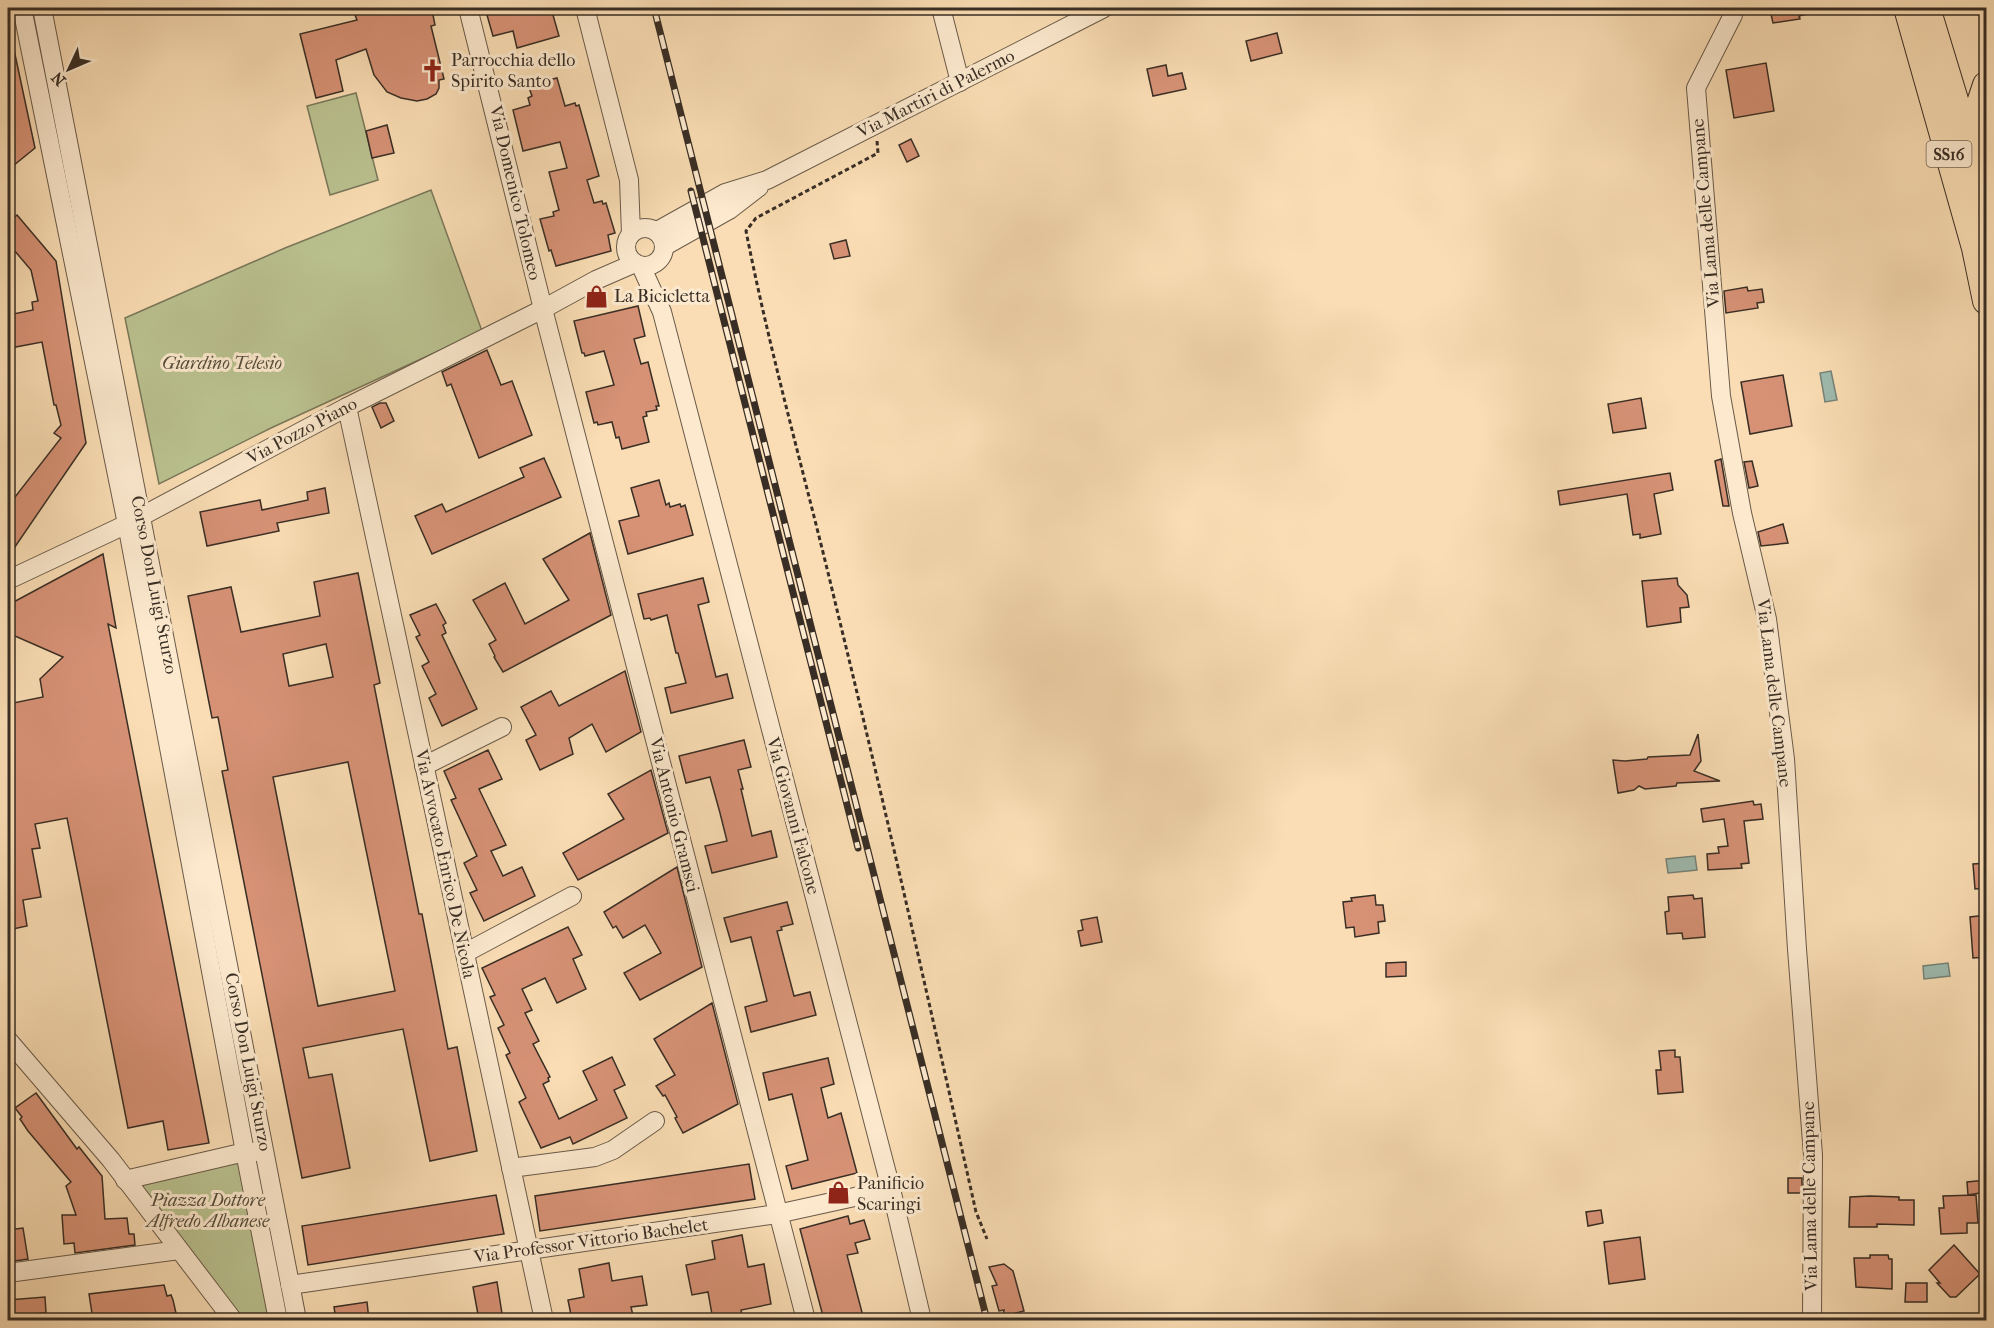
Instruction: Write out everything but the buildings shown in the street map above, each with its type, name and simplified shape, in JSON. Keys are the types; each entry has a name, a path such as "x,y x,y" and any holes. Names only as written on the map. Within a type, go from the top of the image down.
{"highway":[{"name":"SS16","path":"1907,8 1975,248 1986,301"},
{"name":"SS16","path":"1928,8 1986,202"},
{"name":"SS16","path":"1986,85 1978,109 1986,165"}],"street":[{"name":"Corso Don Luigi Sturzo","path":"22,8 134,520 267,1161"},
{"name":"Corso Don Luigi Sturzo","path":"42,8 245,1152"},
{"name":"Via Domenico Tolomeo","path":"468,8 543,309"},
{"path":"585,8 629,180 633,253"},
{"path":"941,8 960,82"},
{"name":"Via Martiri di Palermo","path":"767,180 1104,8"},
{"name":"Via Lama delle Campane","path":"1732,8 1733,15 1696,88 1721,396 1742,513 1767,619 1785,759 1813,1155 1812,1320"},
{"name":"Via Giovanni Falcone","path":"629,180 658,241 662,312 891,1189 922,1320"},
{"name":"Via Pozzo Piano","path":"658,241 729,210 767,180"},
{"name":"Via Pozzo Piano","path":"8,580 134,520 347,407 596,280 633,253 640,228 658,241"},
{"name":"Via Pozzo Piano","path":"633,253 651,266 658,241"},
{"name":"Via Giovanni Falcone","path":"633,253 662,312"},
{"name":"Via Antonio Gramsci","path":"543,309 806,1320"},
{"name":"Via Avvocato Enrico De Nicola","path":"347,407 544,1320"},
{"path":"424,766 502,727"},
{"path":"465,953 572,897"},
{"path":"8,1040 101,1147 230,1320"},
{"path":"511,1168 595,1157 613,1150 655,1121"},
{"path":"125,1180 255,1151 267,1161 297,1320"},
{"path":"245,1152 278,1320"},
{"name":"Via Professor Vittorio Bachelet","path":"290,1285 777,1214 891,1189"},
{"path":"8,1273 179,1250"}],"path":[{"path":"873,125 878,153 756,218 746,231 761,307 894,842 976,1212 987,1239"}],"green space":[{"path":"356,93 378,180 330,195 307,106"},
{"name":"Giardino Telesio","path":"431,190 482,331 271,428 159,484 125,318 285,248"},
{"name":"Piazza Dottore Alfredo Albanese","path":"241,1159 273,1320 241,1320 135,1183"}],"shaded area":[{"path":"1831,371 1837,400 1825,402 1820,373"},
{"path":"1695,856 1697,870 1668,873 1666,859"},
{"path":"1948,963 1950,976 1924,979 1923,966"}],"railway":[{"path":"654,8 987,1320"},
{"path":"691,191 858,848"}],"place":[{"name":"Parrocchia dello Spirito Santo","path":"433,70"},
{"name":"La Bicicletta","path":"596,296"},
{"name":"Panificio Scaringi","path":"839,1193"}]}
